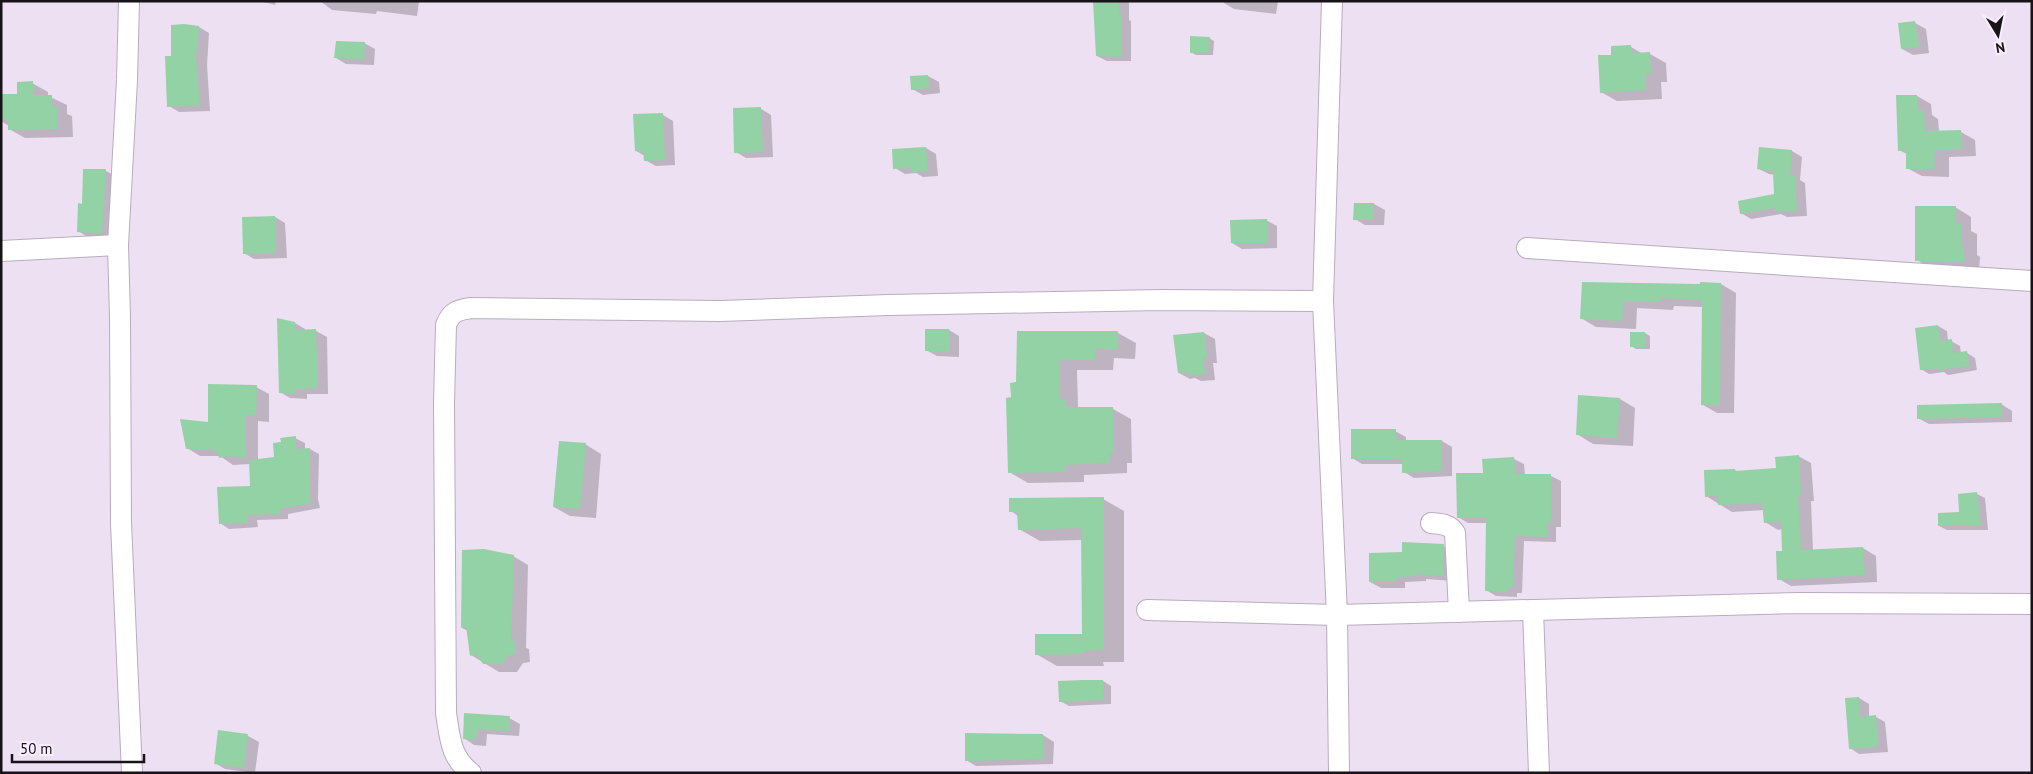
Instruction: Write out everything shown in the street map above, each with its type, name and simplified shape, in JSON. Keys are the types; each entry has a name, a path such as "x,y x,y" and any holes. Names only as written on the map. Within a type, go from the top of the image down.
{"street":[{"path":"129,1 127,80 118,246 121,523 132,773"},
{"path":"1332,1 1324,301 1337,615 1339,773"},
{"path":"1,251 118,246"},
{"path":"1527,248 2032,281"},
{"path":"471,773 459,764 456,757 451,744 446,713 444,404 446,325 450,315 458,310 471,308 720,311 897,305 1161,300 1324,301"},
{"path":"1431,523 1445,524 1452,528 1455,533 1459,612"},
{"path":"1148,610 1337,615 1799,603 2032,604"},
{"path":"1533,610 1538,773"}],"building":[{"path":"1093,1 1119,1 1119,14 1122,14 1122,57 1096,56"},
{"path":"1915,21 1919,47 1901,49 1898,23"},
{"path":"171,25 199,26 196,58 200,105 167,107 165,56 171,56"},
{"path":"1190,36 1210,37 1209,53 1190,53"},
{"path":"336,41 365,42 364,60 334,58"},
{"path":"1631,45 1632,53 1650,52 1651,73 1646,74 1646,90 1600,93 1598,55 1611,55 1611,46"},
{"path":"928,75 929,88 911,90 910,76"},
{"path":"33,81 33,95 52,95 52,106 57,106 57,129 8,130 8,120 1,120 1,94 17,94 17,82"},
{"path":"1896,95 1917,95 1917,110 1924,110 1925,131 1961,130 1962,149 1935,149 1934,169 1906,169 1906,150 1898,151"},
{"path":"761,107 763,152 734,153 733,108"},
{"path":"663,113 665,160 644,161 643,151 635,151 633,114"},
{"path":"926,147 928,171 912,172 911,168 893,169 892,149"},
{"path":"1759,147 1792,150 1790,176 1795,176 1797,211 1775,212 1775,208 1740,214 1738,201 1774,194 1773,171 1757,169"},
{"path":"83,169 106,169 102,234 77,232 78,203 82,204"},
{"path":"1354,203 1374,203 1374,220 1353,220"},
{"path":"1915,206 1956,206 1956,223 1961,223 1961,246 1964,246 1964,261 1915,261"},
{"path":"275,216 276,253 243,254 242,217"},
{"path":"1267,219 1267,243 1231,243 1230,220"},
{"path":"1582,282 1721,283 1720,405 1701,405 1702,300 1659,298 1659,302 1623,301 1622,321 1580,319"},
{"path":"277,318 295,322 295,330 316,329 318,388 296,389 296,394 279,393"},
{"path":"1938,325 1940,341 1952,339 1953,353 1967,351 1969,366 1920,370 1915,328"},
{"path":"925,329 949,329 949,351 925,351"},
{"path":"1017,331 1118,331 1117,350 1095,348 1095,360 1059,360 1060,399 1066,398 1066,407 1113,407 1114,453 1109,453 1109,463 1066,465 1066,472 1008,473 1006,398 1011,397 1010,383 1016,382"},
{"path":"1204,332 1207,357 1203,358 1205,374 1189,376 1188,372 1178,373 1173,335"},
{"path":"1630,332 1645,332 1646,347 1630,347"},
{"path":"208,384 257,385 256,415 245,415 245,458 229,456 219,458 218,452 215,453 214,449 186,449 180,419 208,422"},
{"path":"1578,395 1620,398 1617,438 1576,435"},
{"path":"2002,403 2002,417 1917,419 1917,405"},
{"path":"1351,429 1396,429 1396,440 1442,440 1442,471 1402,473 1402,459 1351,459"},
{"path":"296,436 296,449 310,448 309,493 311,503 279,509 279,514 248,515 248,523 219,524 217,487 250,486 249,460 274,457 273,443 281,442 280,438"},
{"path":"559,441 586,443 580,509 553,507"},
{"path":"1799,455 1801,494 1798,495 1801,550 1863,547 1865,575 1777,580 1776,551 1782,551 1781,521 1764,523 1762,503 1718,505 1717,495 1705,497 1704,470 1735,469 1735,471 1776,468 1775,457"},
{"path":"1514,457 1515,474 1551,474 1551,522 1547,522 1547,537 1515,536 1513,588 1507,588 1507,592 1485,591 1486,518 1457,518 1456,473 1483,473 1482,459"},
{"path":"1977,492 1981,526 1938,526 1938,513 1959,512 1958,494"},
{"path":"1104,497 1104,650 1083,651 1083,654 1035,655 1035,634 1082,634 1081,528 1018,530 1017,512 1009,512 1009,498"},
{"path":"1402,542 1444,544 1443,576 1416,574 1416,576 1395,577 1395,582 1369,582 1369,553 1402,552"},
{"path":"484,549 514,555 511,639 514,640 516,654 508,655 502,664 483,664 476,654 470,656 466,626 461,628 462,550"},
{"path":"1103,680 1103,700 1059,702 1058,681"},
{"path":"1859,697 1860,717 1876,715 1878,747 1849,749 1845,698"},
{"path":"464,713 510,716 509,731 477,729 476,740 463,739"},
{"path":"218,730 248,734 244,768 214,764"},
{"path":"965,733 1043,734 1043,759 965,761"}]}
